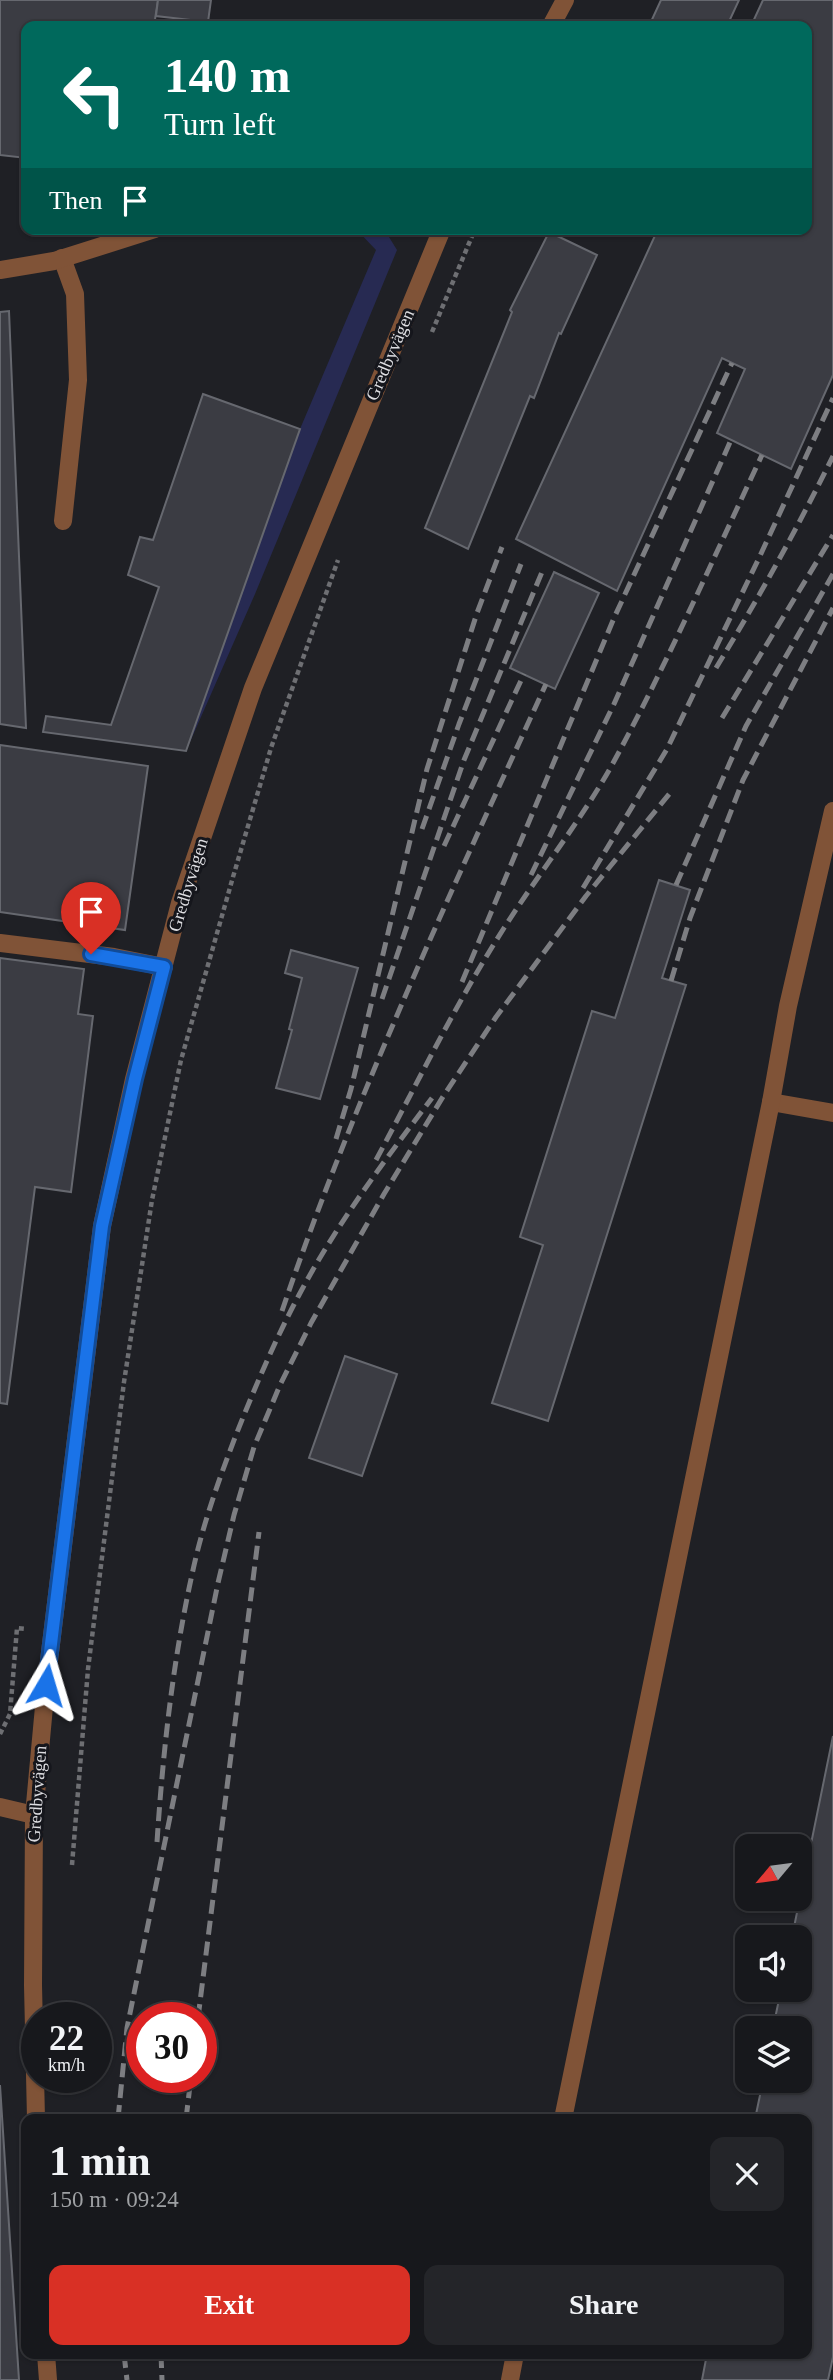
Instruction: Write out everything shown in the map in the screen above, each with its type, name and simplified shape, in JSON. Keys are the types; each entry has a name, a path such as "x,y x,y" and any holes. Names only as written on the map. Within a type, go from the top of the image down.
{"street":[{"path":"554,21 565,0"},
{"path":"0,270 62,258 136,235"},
{"name":"Gredbyvägen","path":"36,2114 34,1815 46,1685 102,1226 135,1079 180,903 253,688 440,235"},
{"path":"62,258 75,294 78,380 63,520"},
{"path":"564,2114 771,1102 788,1006 833,811"},
{"path":"0,943 114,957 164,967"},
{"path":"771,1102 833,1113"},
{"path":"0,1807 34,1815"},
{"path":"46,2359 48,2380"},
{"path":"510,2380 514,2359"}],"path":[{"path":"429,339 472,235"},
{"path":"72,1865 88,1669 124,1382 152,1200 181,1060 233,877 271,748 340,553"}],"shaded area":[{"path":"362,235 388,235 397,250 255,594 186,751 300,429 376,250"}],"building":[{"path":"0,0 158,0 155,21 21,21 21,157 0,155"},
{"path":"158,0 211,0 208,21 156,16"},
{"path":"661,0 739,0 729,21 651,21"},
{"path":"763,0 833,0 833,375 791,469 717,433 745,369 722,358 617,591 516,539 655,235 812,235 812,21 753,21"},
{"path":"548,235 555,235 597,255 561,334 559,333 534,398 530,396 468,549 425,528 512,312 510,310"},
{"path":"9,311 26,728 0,724 0,312"},
{"path":"203,394 300,429 186,751 43,732 46,716 111,725 159,587 128,575 140,537 153,540"},
{"path":"554,572 599,593 555,689 510,668"},
{"path":"0,745 148,766 125,930 0,912"},
{"path":"659,880 690,890 662,978 686,985 548,1421 492,1403 543,1245 520,1237 592,1011 615,1018"},
{"path":"291,950 358,968 320,1099 276,1088 292,1030 289,1029 302,978 285,973"},
{"path":"0,958 84,969 78,1014 93,1016 71,1192 35,1187 7,1404 0,1403"},
{"path":"345,1356 397,1374 362,1476 309,1458"},
{"path":"833,1736 833,2357 828,2380 702,2380 706,2359 812,2359 812,2114 756,2114 760,2093 812,2093 812,2016 776,2016 778,2002 812,2002 812,1925 794,1925 797,1911 812,1911 812,1839"},
{"path":"0,2085 19,2380 0,2380"}],"railway":[{"path":"462,982 614,618 732,363"},
{"path":"583,888 667,749 833,398"},
{"path":"531,875 614,704 731,440"},
{"path":"376,1160 486,956 587,807 612,765 671,650 762,455"},
{"path":"716,668 777,564 833,456"},
{"path":"722,718 833,535"},
{"path":"336,1139 351,1089 427,769 477,613 502,547"},
{"path":"422,829 521,564"},
{"path":"382,999 464,760 542,572"},
{"path":"676,885 746,726 833,574"},
{"path":"671,981 690,918 743,780 833,608"},
{"path":"444,846 524,674"},
{"path":"282,1311 310,1231 373,1072 440,916 546,684"},
{"path":"118,2114 127,2028 218,1583 254,1447 280,1385 311,1323 444,1095 496,1017 586,896 670,793"},
{"path":"157,1842 166,1739 180,1637 197,1553 224,1468 266,1364 313,1269 361,1194 432,1098"},
{"path":"200,2002 259,1532"},
{"path":"187,2114 189,2093"},
{"path":"125,2359 127,2380"},
{"path":"161,2359 162,2380"}],"route":[{"path":"46,1685 102,1226 135,1079 164,967 91,954"}]}
